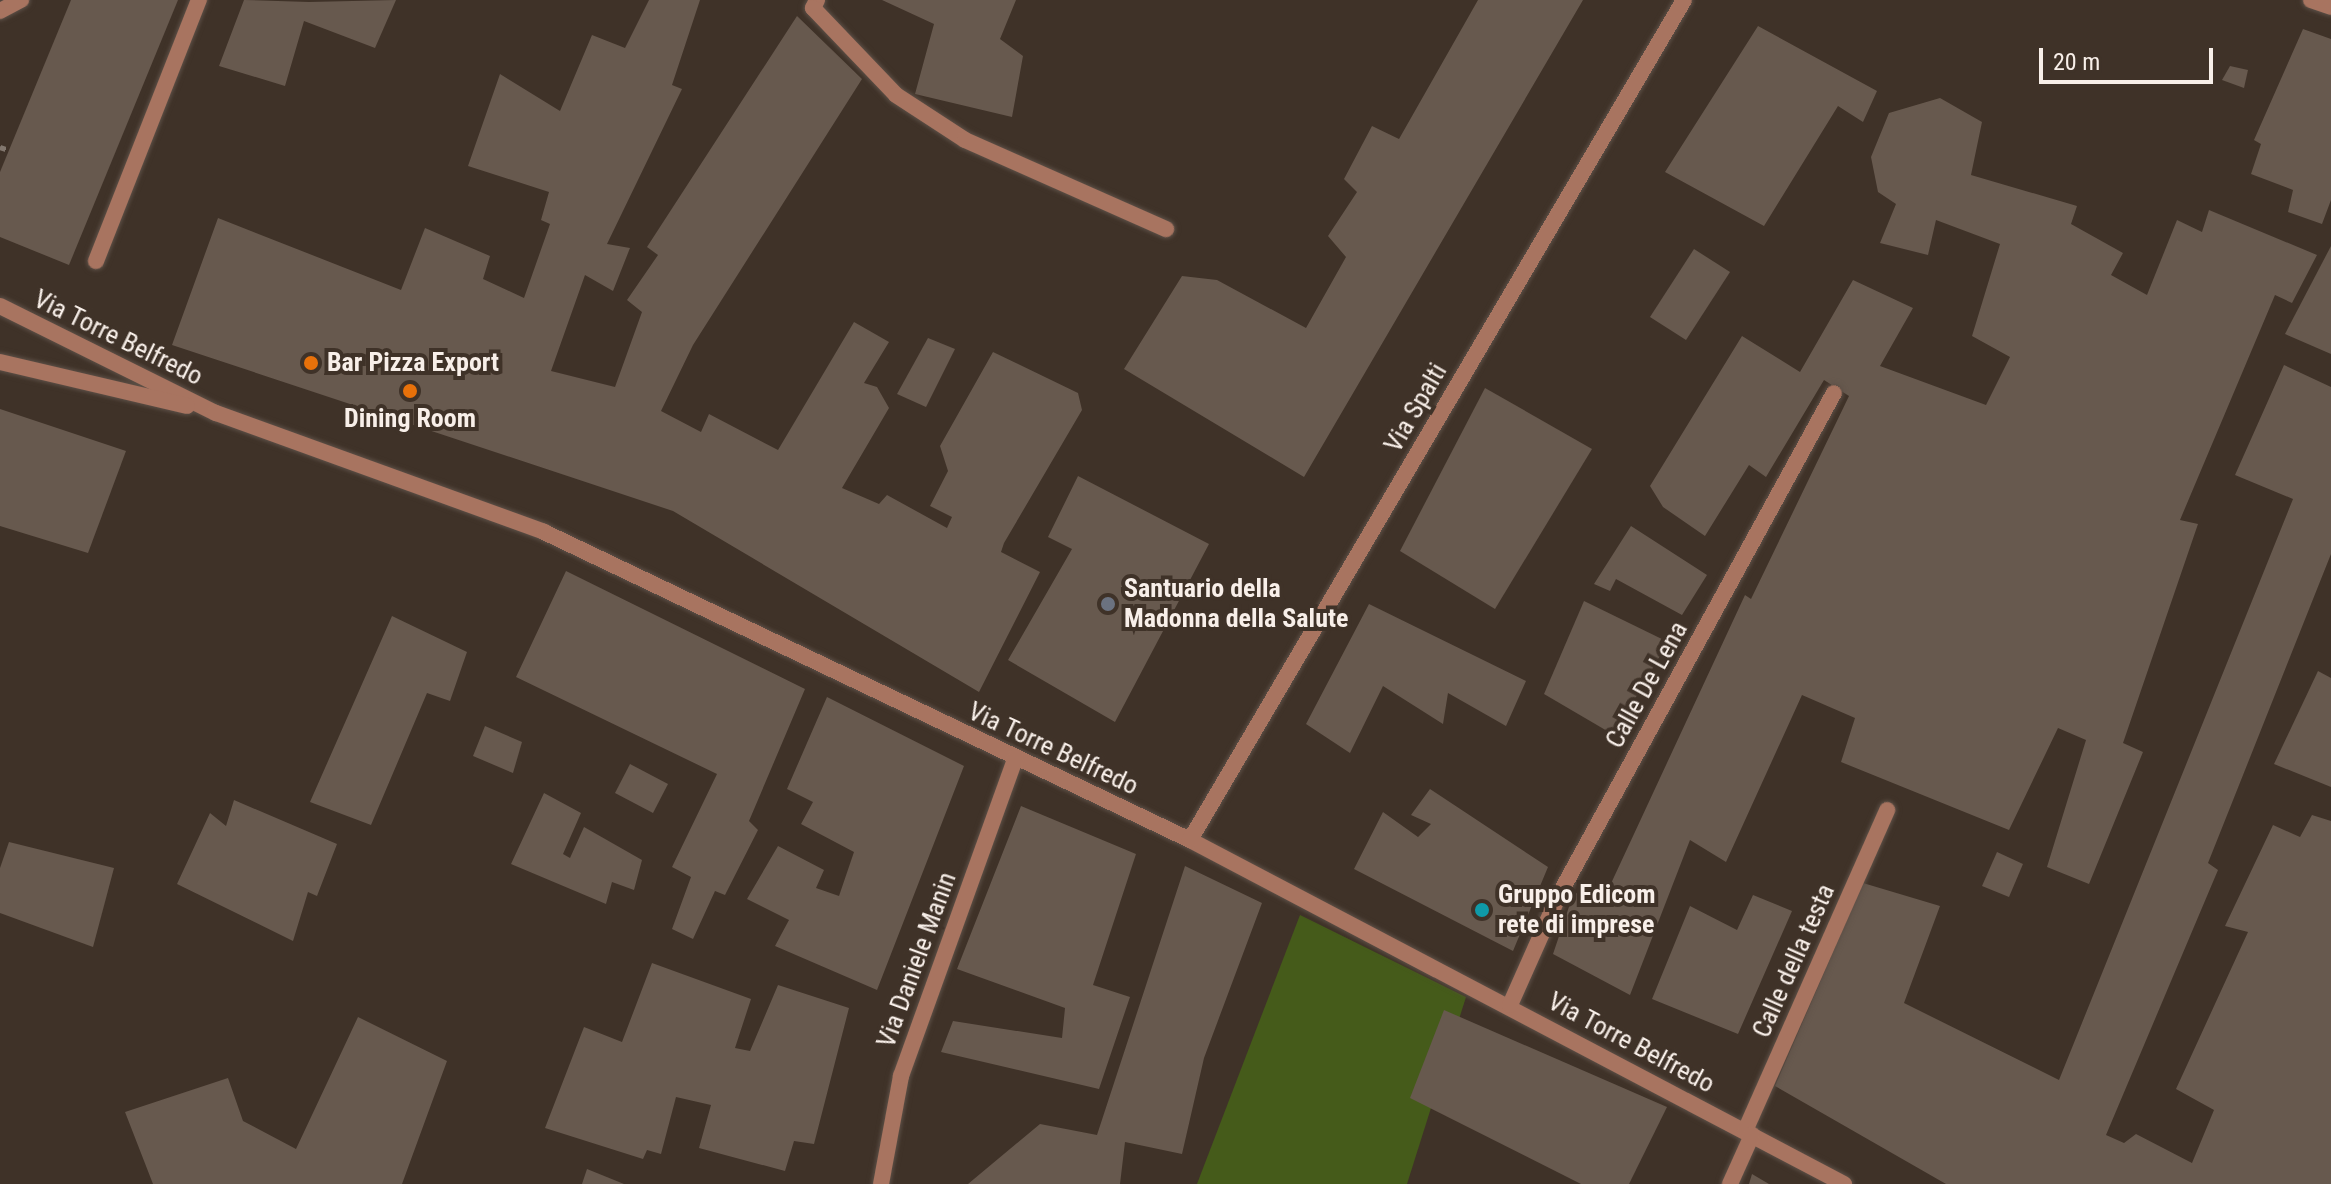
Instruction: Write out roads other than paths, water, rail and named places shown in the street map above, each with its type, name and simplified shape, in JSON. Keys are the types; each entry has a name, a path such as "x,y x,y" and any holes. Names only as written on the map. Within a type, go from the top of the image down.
{"street":[{"path":"0,11 21,0"},
{"path":"96,261 199,0"},
{"path":"817,0 813,8 896,95 965,140 1166,229"},
{"name":"Via Spalti","path":"1190,840 1684,0"},
{"path":"2311,0 2331,7"},
{"name":"Via Torre Belfredo","path":"0,306 216,413 544,532 1190,840 1510,1005 1844,1184"},
{"name":"Via Torre Belfredo","path":"0,362 216,413"},
{"name":"Calle De Lena","path":"1510,1005 1559,895 1834,393"},
{"name":"Via Daniele Manin","path":"881,1184 901,1076 1016,757"},
{"name":"Calle della testa","path":"1730,1184 1748,1133 1887,810"}],"place":[{"name":"Bar Pizza Export","path":"311,363"},
{"name":"Dining Room","path":"410,391"},
{"name":"Santuario della Madonna della Salute","path":"1108,604"},
{"name":"Gruppo Edicom rete di imprese","path":"1482,910"}]}
